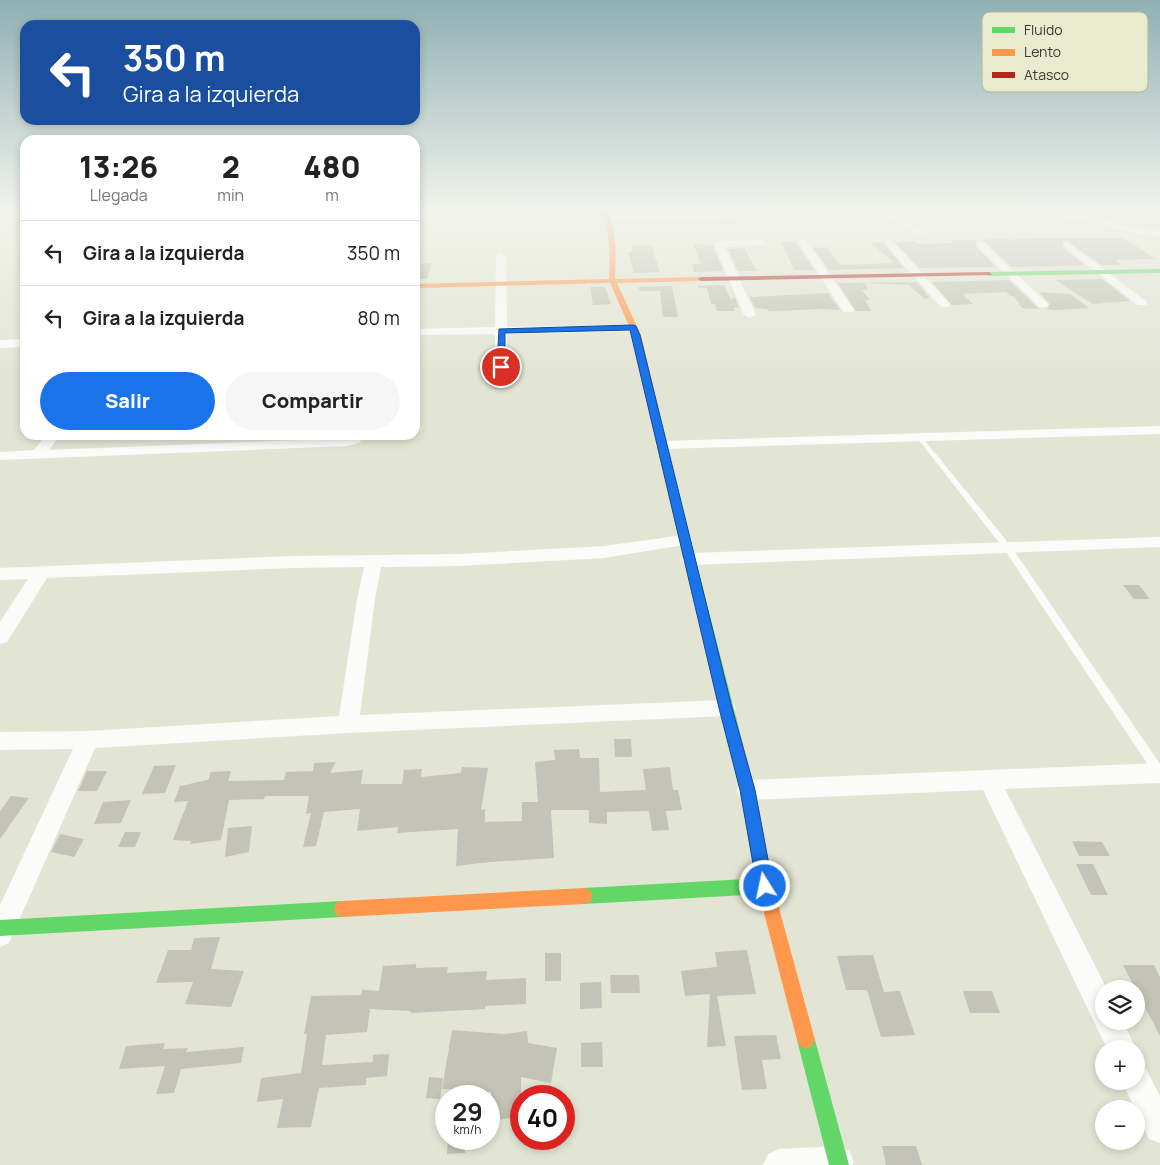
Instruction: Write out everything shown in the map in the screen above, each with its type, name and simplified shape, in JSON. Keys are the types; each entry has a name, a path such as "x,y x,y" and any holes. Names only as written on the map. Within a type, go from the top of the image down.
{"street":[{"path":"501,265 501,370"},
{"path":"612,265 612,280 637,335 684,540 748,790 765,886 839,1164 779,1165"},
{"path":"727,265 750,315"},
{"path":"818,265 848,310"},
{"path":"909,265 945,305"},
{"path":"1003,265 1043,304"},
{"path":"1093,265 1142,303"},
{"path":"420,286 612,280 1160,271"},
{"path":"420,332 633,328"},
{"path":"0,344 20,343"},
{"path":"662,445 1160,430"},
{"path":"39,454 49,440"},
{"path":"0,456 347,442 354,440"},
{"path":"0,574 293,562 460,560 604,552 684,540"},
{"path":"690,560 1160,542"},
{"path":"348,724 366,599 374,561"},
{"path":"0,637 41,573"},
{"path":"0,741 88,740 348,724 726,708"},
{"path":"88,740 1,930 765,886"},
{"path":"748,790 1159,773"},
{"path":"989,779 1095,994"},
{"path":"1141,1090 1160,1128"}],"lane":[{"path":"920,438 1007,547 1159,773"}],"building":[{"path":"420,265 431,265 427,279 420,279"},
{"path":"632,265 658,265 660,272 634,273"},
{"path":"692,265 721,265 724,271 694,272"},
{"path":"735,265 754,265 757,271 738,271"},
{"path":"792,265 811,265 814,270 794,270"},
{"path":"826,265 902,265 904,268 829,270"},
{"path":"917,265 994,265 996,267 919,268"},
{"path":"1010,265 1071,265 1012,267"},
{"path":"1102,279 1130,301 1093,304 1055,280"},
{"path":"1009,280 1039,309 1022,308 1014,296 1010,296 1006,292 963,294 973,304 952,305 932,282"},
{"path":"916,282 930,298 924,299 909,285 865,283 868,290 862,290 870,300 865,300 871,311 856,311 838,283"},
{"path":"724,285 732,302 732,298 735,298 739,308 734,307 735,311 717,311 715,304 711,304 707,288 699,288 698,286"},
{"path":"672,286 678,317 663,317 660,291 640,291 638,287"},
{"path":"590,287 605,287 611,304 593,305"},
{"path":"1039,292 1070,294 1089,308 1058,310 1040,309 1047,309 1050,304"},
{"path":"828,293 840,310 769,311 767,309 755,308 750,297"},
{"path":"1123,585 1139,585 1150,599 1134,599"},
{"path":"614,739 631,739 632,757 615,757"},
{"path":"579,749 580,758 599,758 600,792 646,790 643,769 670,767 673,790 678,790 682,810 666,811 669,830 652,831 649,811 607,812 607,824 589,823 589,810 551,810 554,858 456,866 458,829 397,833 398,827 357,831 360,809 324,812 316,846 303,847 311,813 306,814 309,796 265,796 264,799 229,800 221,840 190,844 191,841 173,840 188,801 174,802 180,786 208,780 211,772 231,771 228,781 284,780 286,772 313,771 314,763 336,762 330,773 363,770 361,784 402,784 404,770 422,769 421,777 461,773 462,767 488,768 481,810 485,809 485,822 522,821 522,802 538,802 535,762 555,760 554,750"},
{"path":"176,765 165,793 142,794 154,766"},
{"path":"87,771 107,771 97,791 78,791"},
{"path":"11,796 29,798 0,839 0,811"},
{"path":"131,800 121,823 94,824 103,802"},
{"path":"252,826 249,852 225,857 228,828"},
{"path":"125,832 141,832 135,847 118,847"},
{"path":"60,834 84,839 74,857 51,852"},
{"path":"1072,841 1102,842 1110,856 1079,856"},
{"path":"1076,864 1093,864 1108,895 1091,895"},
{"path":"220,937 211,969 244,971 231,1007 185,1004 193,982 156,983 168,950 191,950 194,938"},
{"path":"747,950 756,994 717,996 726,1046 707,1047 710,994 685,996 681,971 717,967 715,952"},
{"path":"545,953 561,953 561,981 545,981"},
{"path":"873,955 884,992 900,991 915,1035 881,1037 867,990 846,990 837,956"},
{"path":"416,964 416,968 448,967 447,973 487,971 486,980 526,978 526,1004 485,1006 485,1009 411,1013 411,1011 370,1009 367,1032 326,1035 322,1065 373,1062 373,1055 389,1054 387,1076 366,1078 366,1085 319,1088 311,1127 277,1128 283,1099 257,1102 261,1078 301,1073 307,1034 304,1034 311,996 361,995 362,990 379,991 383,966"},
{"path":"1123,965 1154,965 1160,977 1160,1036 1145,1007 1145,980 1131,980"},
{"path":"610,975 639,975 640,993 611,993"},
{"path":"601,982 602,1008 580,1009 580,983"},
{"path":"963,991 992,991 1000,1013 970,1013"},
{"path":"452,1030 503,1034 527,1031 528,1043 557,1048 551,1083 521,1077 521,1085 510,1085 510,1118 500,1120 500,1085 443,1085"},
{"path":"776,1035 781,1059 762,1060 767,1089 742,1090 734,1036"},
{"path":"602,1042 603,1067 581,1067 581,1043"},
{"path":"165,1043 163,1049 188,1048 186,1052 244,1047 241,1063 181,1069 174,1093 156,1094 165,1066 119,1069 126,1046"},
{"path":"429,1077 443,1078 442,1085 435,1085 435,1099 426,1098"},
{"path":"882,1146 916,1146 922,1165 886,1165"},
{"path":"447,1150 465,1150 465,1153 447,1154"}],"traffic: fast":[{"path":"989,274 1160,271"},
{"path":"671,484 736,744"},
{"path":"584,896 765,886"},
{"path":"0,928 342,909"},
{"path":"806,1040 839,1165"}],"traffic: slow":[{"path":"612,265 612,280 637,335 671,484"},
{"path":"420,286 701,279"},
{"path":"736,744 748,790 765,886 806,1040"},
{"path":"342,909 584,896"}],"traffic: jam":[{"path":"701,279 989,274"}],"route":[{"path":"501,367 502,330 633,328 637,335 684,540 748,790 765,886"}]}
